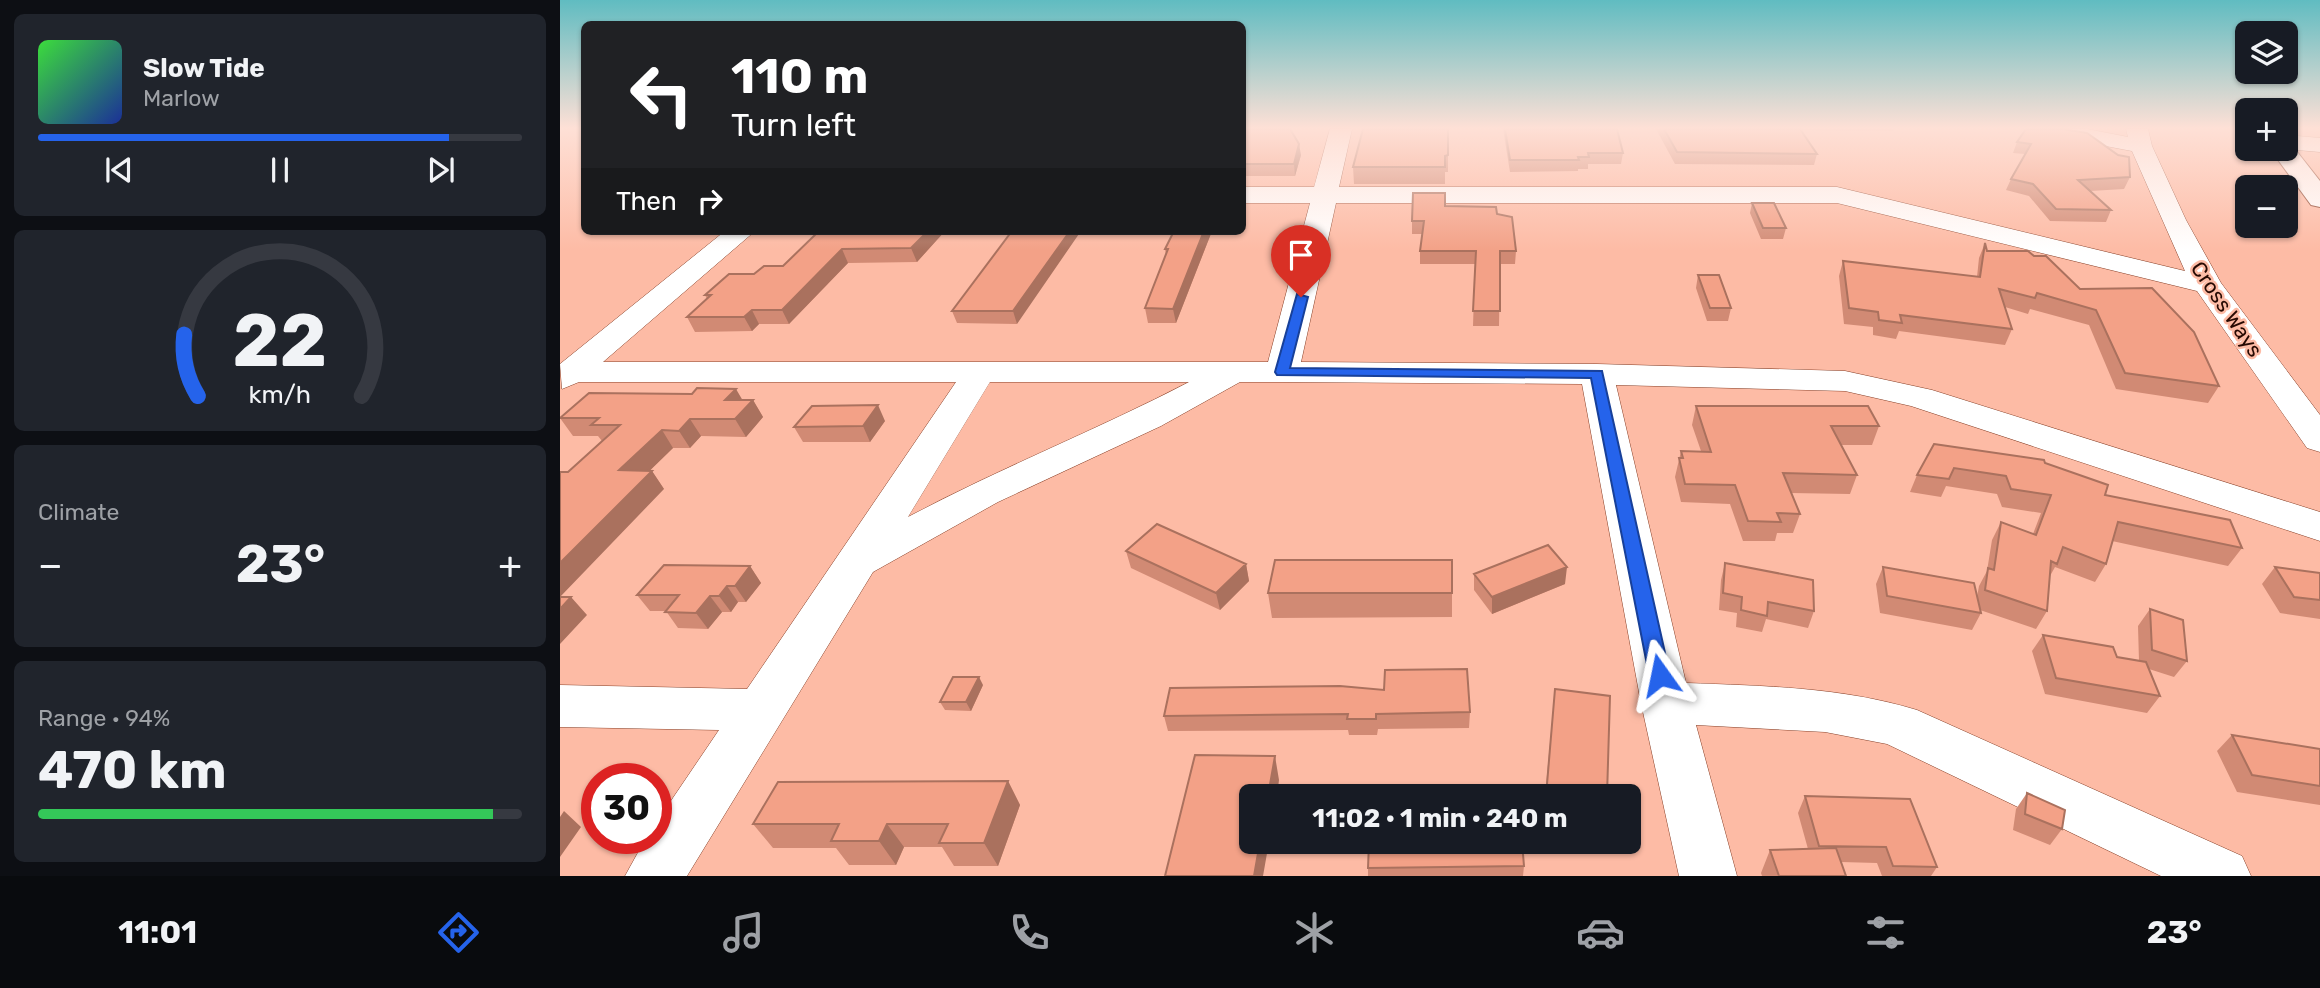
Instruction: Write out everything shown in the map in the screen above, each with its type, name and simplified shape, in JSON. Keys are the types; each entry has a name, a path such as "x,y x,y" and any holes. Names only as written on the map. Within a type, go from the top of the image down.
{"highway":[{"path":"2300,170 2320,199"}],"street":[{"path":"1282,372 1332,170"},
{"name":"Cross Ways","path":"2152,170 2173,220 2207,285 2320,440"},
{"path":"1246,195 1837,195 2207,285"},
{"path":"565,376 737,235"},
{"path":"855,564 984,493 1149,418 1233,372"},
{"path":"565,376 1282,372 1805,377 1920,397 2320,527"},
{"path":"654,876 979,373"},
{"path":"1597,374 1665,703 1708,876"},
{"path":"1665,703 1849,712 1882,719 1917,732 2222,876"},
{"path":"560,706 759,710"}],"building":[{"path":"2016,170 2130,170 2130,177 2078,180 2111,210 2056,209 2033,184 2011,179"},
{"path":"1413,193 1445,193 1445,206 1496,207 1497,214 1512,217 1516,251 1500,251 1500,311 1473,311 1476,251 1420,251 1424,221 1412,221"},
{"path":"1752,203 1774,203 1786,228 1763,228"},
{"path":"815,235 924,235 911,248 842,249 782,310 752,310 744,317 687,317 711,295 705,295 729,274 754,274 764,266 783,266"},
{"path":"1009,235 1067,235 1013,311 952,311"},
{"path":"1172,235 1202,235 1173,309 1145,308 1168,249 1165,249"},
{"path":"1985,243 1987,251 2028,251 2034,256 2046,256 2080,289 2152,288 2194,332 2219,386 2125,373 2096,310 2037,293 2035,298 1999,289 2012,329 1900,315 1902,323 1879,320 1878,312 1849,308 1843,261 1980,277"},
{"path":"1698,275 1719,275 1731,308 1710,308"},
{"path":"697,388 736,389 725,400 753,400 735,419 690,419 679,431 662,430 619,470 652,471 560,563 560,472 568,472 620,425 591,425 599,418 560,418 589,393 692,394"},
{"path":"878,405 863,426 794,427 812,406"},
{"path":"1696,406 1868,406 1879,426 1831,426 1857,475 1783,473 1800,514 1777,513 1781,522 1748,521 1735,485 1685,484 1679,458 1683,458 1681,451 1711,452"},
{"path":"1934,444 2044,460 2045,463 2108,485 2105,495 2230,520 2242,548 2118,522 2106,564 2063,547 2057,564 2051,561 2047,611 1985,590 1988,568 1994,570 2001,522 2036,535 2051,495 2011,489 2006,476 1954,468 1949,479 1917,475"},
{"path":"1157,524 1246,564 1216,593 1126,551"},
{"path":"1548,545 1567,567 1492,597 1474,574"},
{"path":"1275,560 1452,560 1452,593 1268,593"},
{"path":"1725,563 1813,580 1814,611 1768,602 1767,616 1741,610 1742,597 1723,593"},
{"path":"664,565 750,566 735,586 727,586 719,596 710,596 696,613 665,612 679,595 637,595"},
{"path":"1883,567 1974,583 1981,613 1887,596"},
{"path":"2275,567 2320,573 2320,600 2294,597"},
{"path":"560,597 571,597 560,609"},
{"path":"2150,609 2183,620 2187,661 2152,650"},
{"path":"2043,635 2113,647 2117,657 2146,662 2160,696 2056,678"},
{"path":"1467,669 1470,712 1376,714 1376,719 1347,719 1348,714 1164,716 1170,688 1340,686 1384,690 1385,670"},
{"path":"953,677 979,677 966,702 940,702"},
{"path":"1555,689 1610,696 1607,784 1547,784"},
{"path":"2232,735 2320,749 2320,786 2252,775"},
{"path":"1195,755 1275,756 1270,784 1239,784 1239,854 1258,854 1254,876 1165,876"},
{"path":"1008,781 984,843 939,843 948,824 887,824 879,841 831,841 839,824 753,824 778,782"},
{"path":"2027,793 2065,810 2062,829 2025,814"},
{"path":"1805,796 1910,799 1937,867 1893,866 1886,847 1819,846"},
{"path":"1836,848 1846,876 1779,876 1770,850"},
{"path":"1369,854 1523,854 1524,866 1368,868"}],"route":[{"path":"1301,297 1282,372 1597,374 1660,675"}]}
